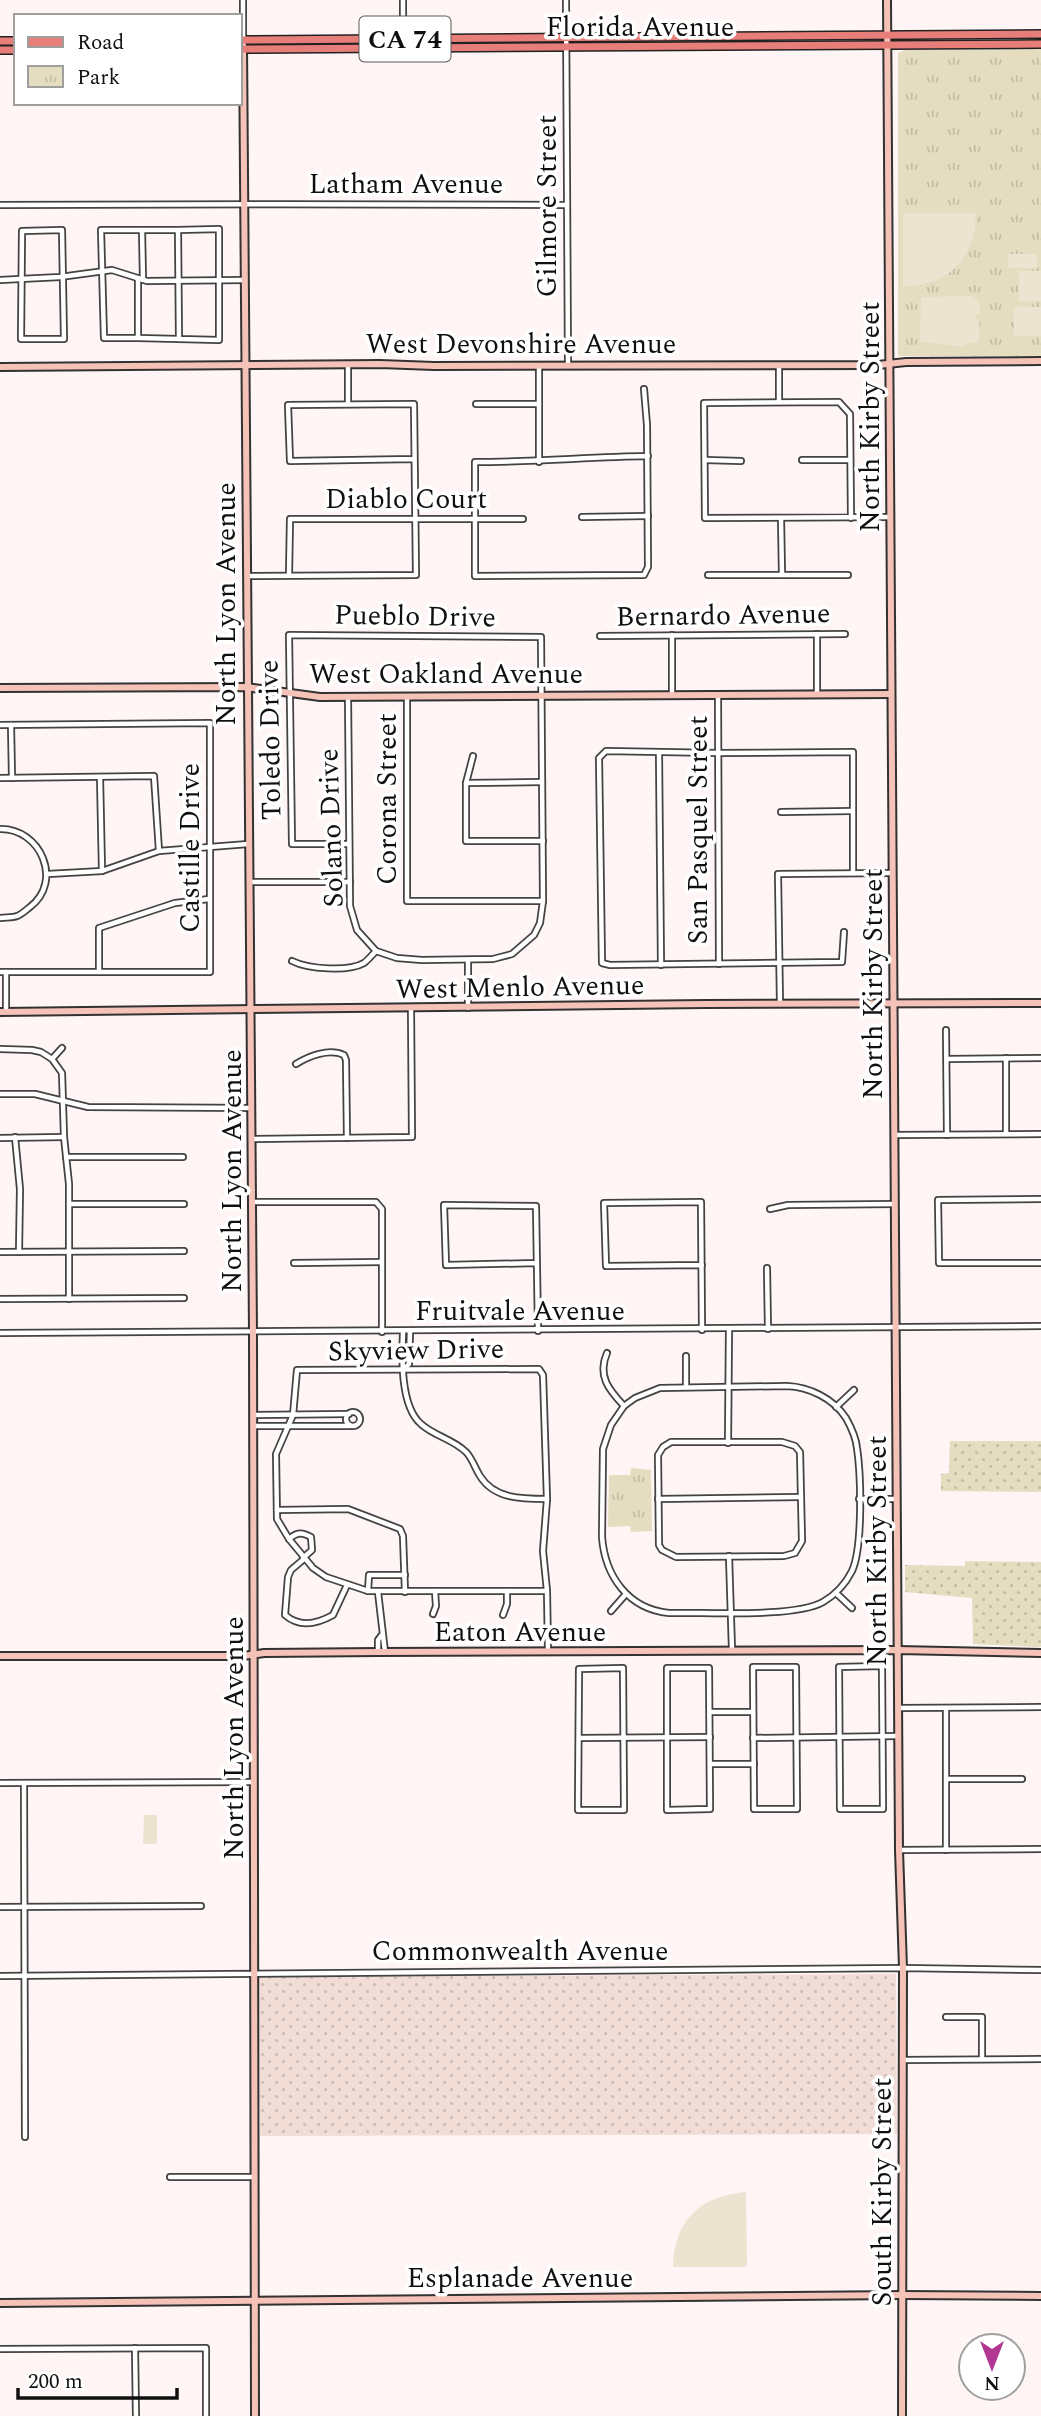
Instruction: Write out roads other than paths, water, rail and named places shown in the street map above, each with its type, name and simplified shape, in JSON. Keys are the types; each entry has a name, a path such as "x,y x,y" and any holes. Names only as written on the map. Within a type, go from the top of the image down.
{"main road":[{"name":"Florida Avenue","path":"242,44 403,39 1041,34"},
{"path":"672,46 682,42 733,42 751,36"},
{"path":"741,46 754,40 795,40 812,36"},
{"name":"Florida Avenue","path":"242,44 402,48 1041,44"}],"street":[{"path":"242,22 243,0"},
{"path":"402,48 403,0"},
{"name":"Gilmore Street","path":"566,0 568,365"},
{"name":"North Kirby Street","path":"887,0 899,1850 903,1968"},
{"name":"North Lyon Avenue","path":"242,97 253,1333 255,2416"},
{"name":"Latham Avenue","path":"0,205 567,205"},
{"path":"219,229 219,340 104,338 102,230 178,230 219,229"},
{"path":"62,230 64,339 21,339 22,278 22,231 62,230"},
{"path":"138,338 142,230"},
{"path":"178,230 179,339"},
{"path":"0,280 112,271 140,279 245,280"},
{"name":"West Devonshire Avenue","path":"0,367 348,364 539,366 1041,361"},
{"path":"348,364 348,404"},
{"path":"779,364 779,402"},
{"path":"539,366 539,462"},
{"path":"644,388 648,456 648,567 644,575 475,576 475,462 539,462 584,457 648,456"},
{"path":"851,518 850,414 839,402 705,403 705,518 851,518 890,517"},
{"path":"246,576 416,575 414,404 288,405 290,461 414,459"},
{"path":"476,404 539,404"},
{"path":"705,460 741,460"},
{"path":"802,460 850,460"},
{"path":"582,517 648,516"},
{"path":"781,518 782,575"},
{"name":"Diablo Court","path":"289,575 290,519 523,519"},
{"path":"708,575 848,575"},
{"path":"817,634 817,694"},
{"name":"Bernardo Avenue","path":"600,636 845,634"},
{"name":"Pueblo Drive","path":"289,635 541,637 542,696"},
{"name":"Toledo Drive","path":"289,635 292,844 349,844"},
{"path":"671,635 672,695"},
{"name":"West Oakland Avenue","path":"0,688 246,687 320,697 891,694"},
{"name":"San Pasquel Street","path":"718,695 719,964"},
{"name":"Corona Street","path":"407,696 407,901 543,901"},
{"path":"292,961 305,968 345,967 364,963 376,951 397,958 493,959 512,954 534,935 540,923 543,901 542,696"},
{"name":"Solano Drive","path":"348,697 350,906 357,930 376,951"},
{"name":"Castille Drive","path":"11,725 209,723 209,972 99,971"},
{"path":"0,725 11,725 12,778"},
{"path":"844,932 842,962 661,965 603,963 599,758 606,751 853,752 853,873"},
{"path":"659,753 661,965"},
{"path":"473,756 466,783 466,841 542,841"},
{"path":"0,778 154,776 159,851"},
{"path":"100,777 102,871"},
{"path":"466,783 542,782"},
{"path":"781,812 852,811"},
{"path":"0,829 25,835 42,853 48,874 43,891 34,904 18,916 0,918"},
{"path":"48,874 102,871 159,851 248,844"},
{"path":"780,1004 778,874 892,873"},
{"path":"249,882 349,882"},
{"path":"3,1012 3,972 99,971 99,928 175,903 209,899"},
{"path":"468,960 468,1008"},
{"name":"West Menlo Avenue","path":"3,1012 1041,1003"},
{"path":"251,1139 412,1137 411,1008"},
{"path":"946,1030 947,1135"},
{"path":"52,1059 62,1048"},
{"path":"0,1049 32,1049 52,1059 60,1068 63,1079 69,1205 69,1298"},
{"path":"296,1064 310,1055 339,1052 344,1055 347,1138"},
{"path":"1006,1058 1006,1134"},
{"path":"947,1059 1041,1058"},
{"path":"0,1094 35,1094 88,1107 251,1108"},
{"path":"894,1135 1041,1134"},
{"path":"0,1138 64,1137"},
{"path":"15,1138 20,1189 19,1252"},
{"path":"66,1157 183,1157"},
{"path":"1041,1199 938,1200 939,1263 1041,1263"},
{"path":"252,1202 376,1202 382,1209 382,1332"},
{"path":"702,1265 606,1266 604,1203 701,1202 702,1265 702,1329"},
{"path":"69,1205 184,1204"},
{"path":"771,1209 788,1205 895,1204"},
{"path":"537,1263 446,1265 444,1205 536,1206 537,1263 538,1331"},
{"path":"0,1252 184,1251"},
{"path":"294,1263 382,1262"},
{"path":"767,1268 768,1329"},
{"path":"0,1299 184,1298"},
{"name":"Fruitvale Avenue","path":"0,1333 1041,1326"},
{"path":"728,1443 729,1329"},
{"path":"403,1332 402,1364 407,1399 412,1413 420,1423 468,1453 481,1479 494,1492 522,1499 547,1499 543,1551 548,1652"},
{"path":"404,1368 409,1364 410,1332"},
{"path":"607,1353 602,1371 604,1381 624,1406"},
{"path":"686,1356 686,1387"},
{"name":"Skyview Drive","path":"293,1415 296,1370 536,1367 543,1376 547,1499"},
{"path":"728,1387 799,1387 819,1395 836,1407 851,1427 857,1446 859,1499 855,1561 836,1592 815,1607 794,1611 656,1611 626,1594 611,1574 603,1551 602,1537 603,1449 611,1425 624,1406 635,1398 660,1388 728,1387"},
{"path":"836,1407 854,1390"},
{"path":"253,1415 355,1413 359,1418 356,1425 351,1426 253,1426"},
{"path":"349,1414 346,1419 351,1426"},
{"path":"276,1415 276,1426"},
{"path":"293,1415 276,1454 277,1519 303,1558 326,1577 378,1592 547,1591"},
{"path":"671,1442 728,1443 782,1442 795,1446 800,1452 802,1541 795,1553 676,1557 662,1550 659,1545 658,1455 663,1447 671,1442"},
{"path":"658,1499 801,1497"},
{"path":"859,1499 897,1499"},
{"path":"276,1510 348,1509 400,1529 404,1536 405,1592"},
{"path":"289,1539 295,1534 304,1533 311,1537 312,1550 291,1570 286,1585 285,1615 292,1621 311,1623 333,1615 347,1585"},
{"path":"729,1556 732,1651"},
{"path":"368,1591 369,1575 405,1574"},
{"path":"433,1614 436,1606 435,1591"},
{"path":"503,1615 507,1604 507,1591"},
{"path":"378,1592 381,1636 385,1640 382,1652"},
{"path":"836,1592 852,1608"},
{"path":"611,1611 626,1594"},
{"name":"Eaton Avenue","path":"0,1656 898,1650 1041,1653"},
{"path":"882,1666 883,1808 840,1808 840,1737 839,1667 882,1666"},
{"path":"753,1667 796,1667 797,1809 754,1809 753,1712 753,1667"},
{"path":"623,1668 624,1810 578,1810 579,1738 579,1669 623,1668"},
{"path":"667,1668 709,1668 710,1737 710,1809 667,1810 667,1668"},
{"path":"899,1708 1041,1707"},
{"path":"946,1708 946,1850"},
{"path":"710,1712 753,1712"},
{"path":"579,1738 710,1737"},
{"path":"753,1738 899,1737"},
{"path":"710,1764 754,1764"},
{"path":"946,1779 1022,1779"},
{"path":"0,1783 255,1782"},
{"path":"24,1783 25,2137"},
{"path":"899,1850 1041,1849"},
{"path":"0,1907 201,1906"},
{"name":"Commonwealth Avenue","path":"0,1976 903,1968 1041,1970"},
{"name":"South Kirby Street","path":"902,2416 903,1968"},
{"path":"946,2017 982,2017 982,2059"},
{"path":"902,2060 1041,2059"},
{"path":"170,2177 256,2177"},
{"name":"Esplanade Avenue","path":"0,2303 1041,2296"},
{"path":"135,2348 136,2416"},
{"path":"0,2349 206,2348 206,2416"}]}
